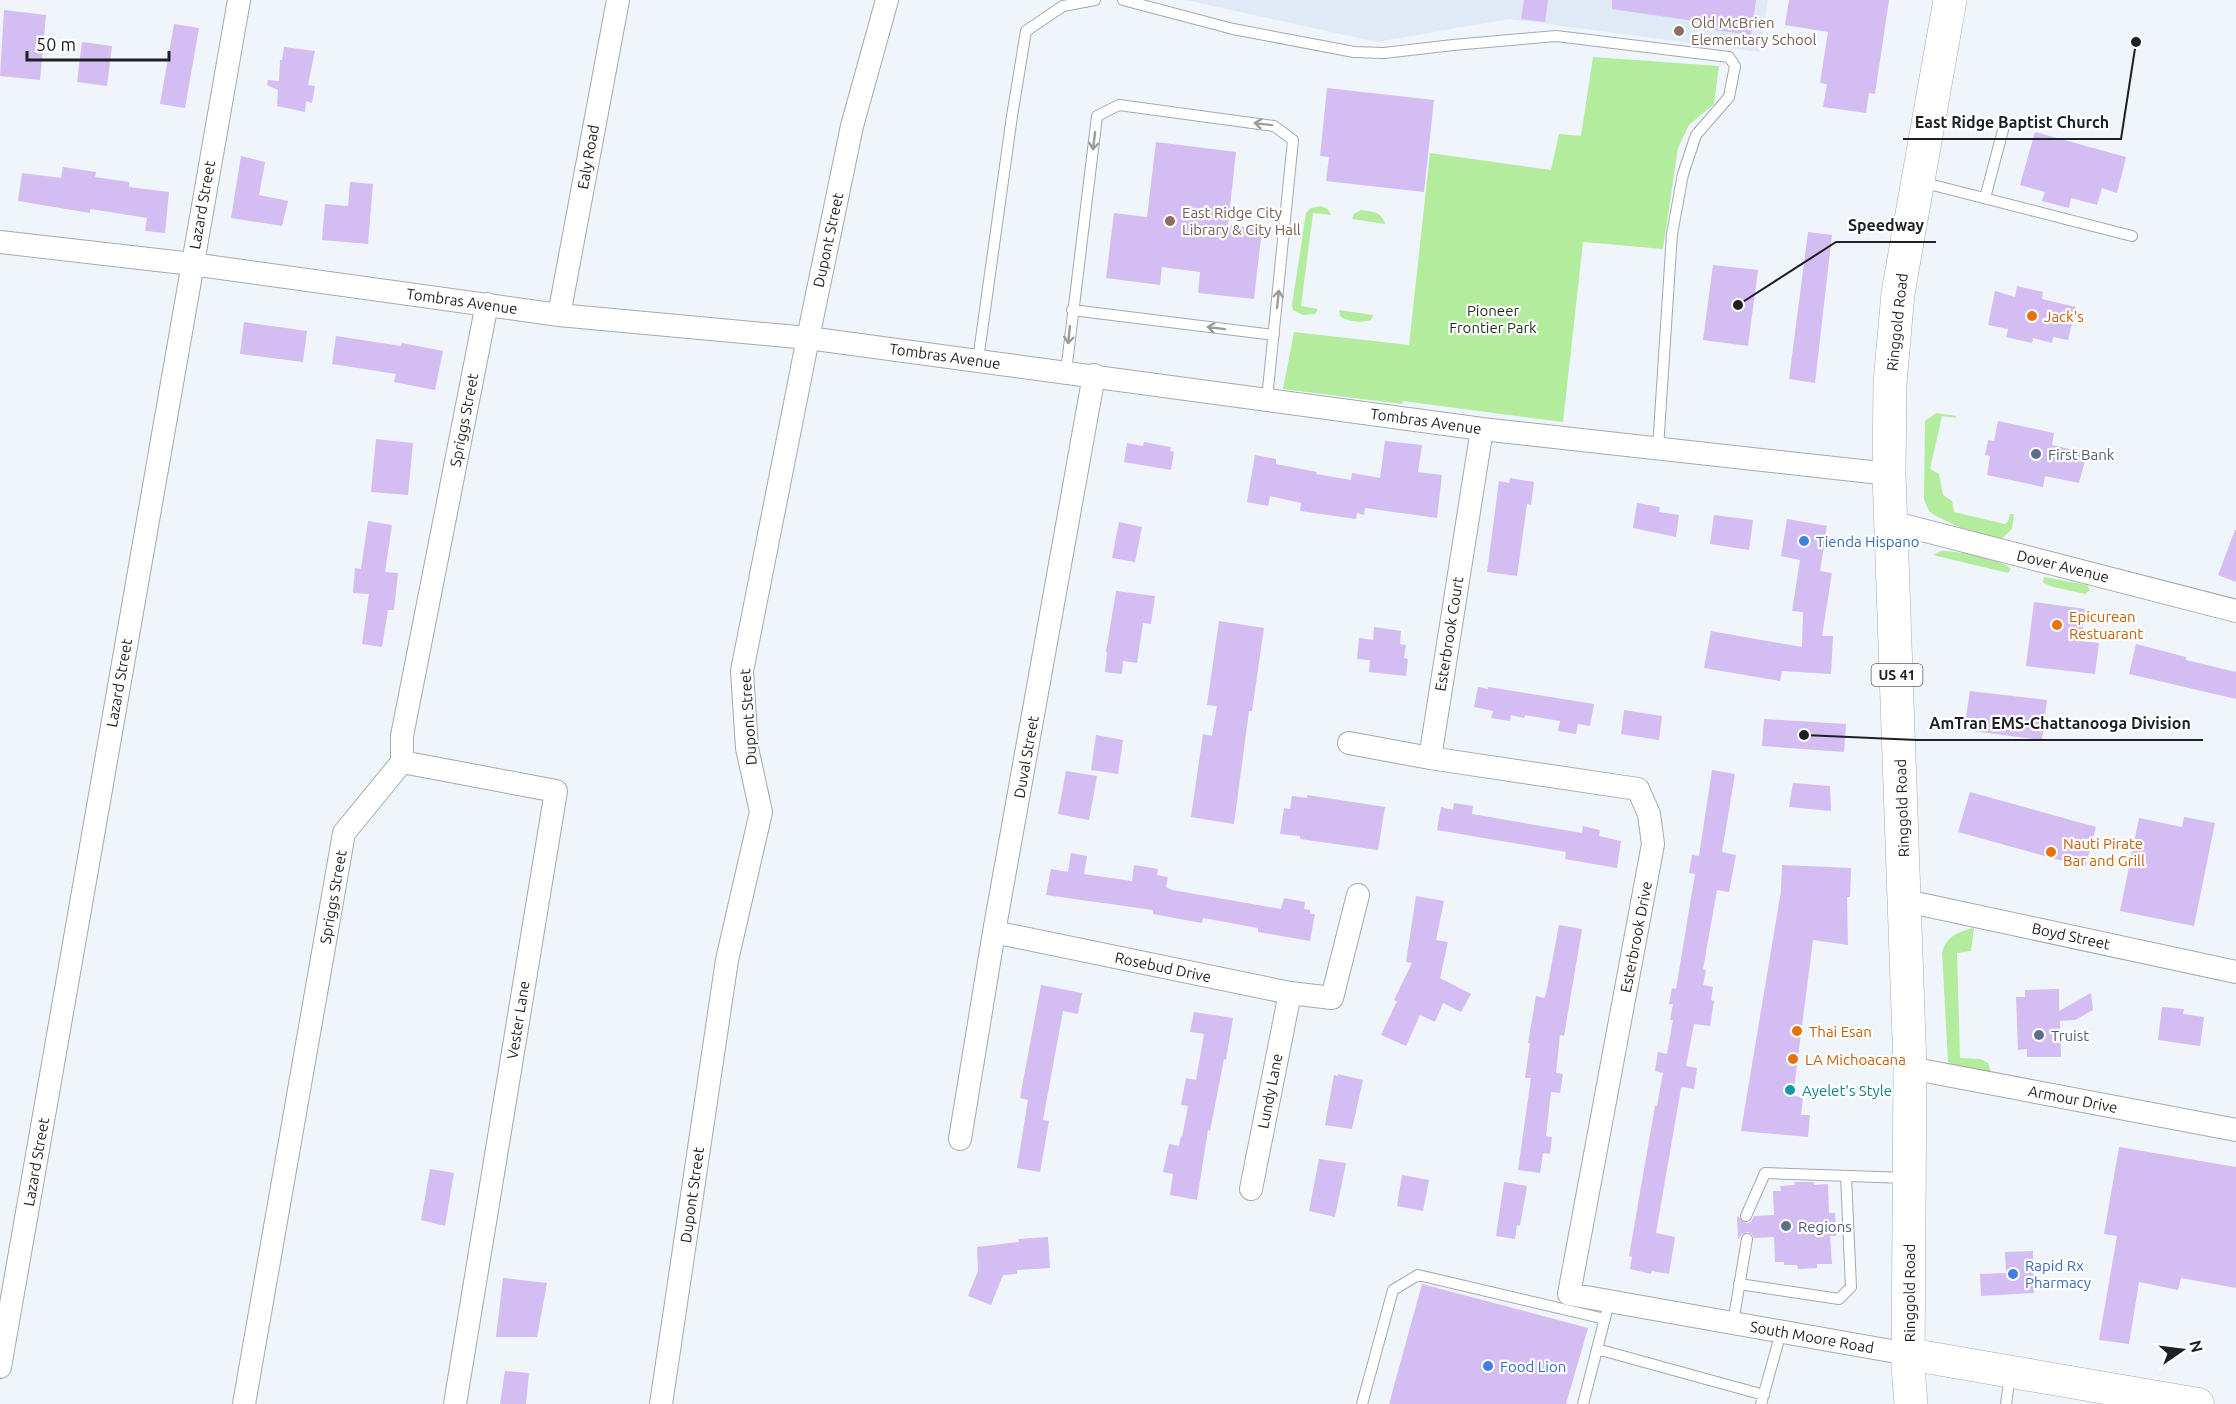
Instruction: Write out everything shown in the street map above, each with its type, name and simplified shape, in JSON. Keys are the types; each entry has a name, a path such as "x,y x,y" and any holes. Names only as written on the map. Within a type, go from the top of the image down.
{"main road":[{"name":"Ringgold Road","path":"1911,1404 1908,1354 1910,1068 1906,901 1889,474 1890,383 1898,293 1950,0"},
{"name":"South Moore Road","path":"1908,1354 2010,1372 2098,1391 2198,1404"}],"street":[{"name":"Lazard Street","path":"0,1367 239,0"},
{"name":"Ealy Road","path":"559,315 618,0"},
{"name":"Dupont Street","path":"661,1404 727,960 761,812 747,748 742,671 852,126 886,0"},
{"name":"Tombras Avenue","path":"0,242 192,264 559,315 808,338 1482,429 1889,474"},
{"name":"Spriggs Street","path":"244,1404 344,833 402,762 402,736 487,304"},
{"name":"Duval Street","path":"960,1139 994,932 1094,375"},
{"name":"Esterbrook Court","path":"1430,758 1482,429"},
{"name":"Dover Avenue","path":"1891,522 2236,611"},
{"path":"1349,743 1430,758"},
{"name":"Esterbrook Drive","path":"1430,758 1638,789 1649,814 1653,844 1569,1294"},
{"name":"Vester Lane","path":"402,762 556,791 455,1404"},
{"name":"Rosebud Drive","path":"994,932 1290,993 1332,998 1358,895"},
{"name":"Boyd Street","path":"1906,901 2236,972"},
{"name":"Lundy Lane","path":"1251,1188 1290,993"},
{"name":"Armour Drive","path":"1910,1068 2236,1130"},
{"name":"South Moore Road","path":"1569,1294 1607,1310 1733,1323 1908,1354"}],"lane":[{"path":"978,360 1011,116 1026,31 1063,6 1095,0"},
{"path":"1123,0 1233,29 1354,52 1384,53 1556,36 1729,57 1735,66 1729,97 1696,135 1683,174 1672,234 1658,448"},
{"path":"1066,372 1097,116 1119,105 1274,126 1293,140 1267,399"},
{"path":"1985,198 2002,130"},
{"path":"1918,181 2132,236"},
{"path":"1072,310 1274,335"},
{"path":"1746,1216 1765,1173 1910,1178"},
{"path":"1739,1284 1839,1299 1851,1287 1846,1176"},
{"path":"1733,1323 1747,1239"},
{"path":"1362,1404 1393,1290 1418,1275 1607,1310 1583,1404"},
{"path":"1597,1349 1762,1399 1781,1332"},
{"path":"2006,1404 2010,1372"}],"shaded area":[{"name":"Old McBrien Elementary School","path":"1186,0 1768,0 1760,52 1509,19 1377,42"}],"green space":[{"name":"Pioneer Frontier Park","path":"1593,57 1719,66 1714,104 1689,125 1678,148 1663,249 1583,242 1563,422 1403,401 1402,404 1283,389 1294,332 1409,345 1430,153 1551,170 1559,134 1581,136"},
{"path":"1321,206 1328,209 1331,215 1313,213 1301,306 1318,309 1315,314 1303,315 1293,310 1292,305 1306,213 1311,208"},
{"path":"1361,210 1379,214 1385,224 1352,219 1354,214"},
{"path":"1339,310 1373,315 1371,320 1347,320 1340,316"},
{"path":"1936,413 1956,416 1956,418 1942,416 1930,469 1939,474 1943,495 1952,501 1954,512 2005,524 2010,514 2014,514 2012,529 2000,540 1961,528 1929,511 1924,500 1925,421"},
{"path":"1941,551 1988,558 2011,569 2008,573 1933,555"},
{"path":"2044,577 2087,585 2090,590 2085,594 2054,587 2043,583"},
{"path":"1974,928 1971,951 1957,953 1960,1058 1980,1059 1988,1063 1993,1079 1954,1068 1948,1062 1942,952 1954,935"}],"building":[{"path":"1524,0 1548,0 1545,22 1521,19"},
{"path":"1612,0 1756,0 1751,35 1707,29 1708,23 1612,9"},
{"path":"1789,0 1889,0 1875,94 1869,93 1866,113 1823,107 1827,84 1820,83 1828,32 1785,25"},
{"path":"4,10 46,15 40,80 0,76"},
{"path":"174,24 199,28 185,108 160,104"},
{"path":"82,42 112,46 107,86 77,82"},
{"path":"284,47 315,51 308,85 315,86 312,103 306,101 305,112 277,106 278,90 267,85 268,80 279,81 280,60 282,60"},
{"path":"1327,88 1434,100 1424,192 1326,181 1329,157 1320,156"},
{"path":"2035,132 2126,157 2117,193 2102,188 2097,205 2071,198 2069,208 2042,201 2045,192 2020,185"},
{"name":"East Ridge City Library & City Hall","path":"1156,142 1236,152 1228,225 1262,229 1254,299 1198,293 1200,272 1162,267 1160,285 1106,278 1114,213 1147,217"},
{"path":"241,156 265,162 259,195 288,201 282,226 231,218"},
{"path":"63,167 96,172 95,177 129,182 129,187 169,192 165,233 145,231 147,218 90,209 90,213 18,201 22,173 61,178"},
{"path":"350,182 373,184 368,244 322,240 325,204 348,206"},
{"path":"1808,232 1832,235 1815,383 1789,379"},
{"path":"1713,265 1758,270 1748,346 1703,340"},
{"name":"Jack's","path":"2017,286 2043,292 2042,299 2076,307 2068,340 2053,337 2052,343 2033,338 2032,343 2006,337 2008,329 1988,325 1995,291 2015,297"},
{"path":"244,322 307,331 303,362 240,354"},
{"path":"336,336 401,346 402,343 443,351 435,390 394,382 396,374 332,364"},
{"name":"First Bank","path":"1998,421 2054,433 2052,445 2087,453 2079,483 2045,476 2043,487 1987,475 1990,456 1985,455 1988,440 1994,441"},
{"path":"376,439 413,443 408,495 371,492"},
{"path":"1385,441 1422,445 1418,472 1442,475 1437,518 1365,508 1364,515 1357,513 1356,519 1300,511 1301,503 1270,496 1268,506 1247,502 1255,455 1276,459 1276,464 1317,472 1316,474 1351,480 1352,473 1380,478"},
{"path":"1144,442 1171,447 1170,451 1174,452 1171,470 1124,462 1127,443 1143,446"},
{"path":"1510,478 1534,482 1531,505 1527,504 1517,576 1487,572 1499,481 1509,483"},
{"path":"1637,503 1660,507 1659,512 1679,515 1676,537 1633,528"},
{"path":"1714,515 1753,520 1749,550 1710,544"},
{"path":"1787,519 1827,526 1820,571 1832,573 1822,636 1833,636 1831,674 1782,671 1780,681 1704,668 1711,631 1802,647 1803,612 1792,611 1800,560 1781,556"},
{"path":"368,521 392,525 385,572 398,573 394,610 388,610 382,647 362,644 369,594 353,593 355,568 361,569"},
{"path":"1119,522 1142,527 1135,562 1112,558"},
{"path":"2236,530 2236,582 2218,575"},
{"path":"1116,591 1155,596 1151,624 1143,623 1137,663 1123,661 1122,674 1105,672"},
{"name":"Epicurean Restuarant","path":"2034,602 2085,609 2081,641 2099,643 2095,674 2026,666"},
{"path":"1219,621 1264,628 1252,711 1249,711 1234,824 1191,817 1203,734 1212,736 1217,706 1207,705"},
{"path":"1374,627 1401,631 1400,644 1406,645 1404,658 1408,659 1406,676 1369,672 1370,660 1357,659 1359,638 1373,640"},
{"path":"2136,644 2186,657 2186,660 2236,672 2236,699 2129,674"},
{"path":"1478,687 1594,704 1590,726 1578,724 1576,734 1558,731 1560,721 1525,715 1524,718 1511,715 1510,721 1491,718 1493,711 1474,707"},
{"path":"1970,691 2047,700 2042,740 1964,730"},
{"path":"1624,710 1662,716 1659,740 1621,734"},
{"path":"1764,719 1846,724 1844,752 1762,746"},
{"path":"1096,735 1123,740 1118,774 1091,770"},
{"path":"1712,770 1735,774 1722,852 1736,855 1729,892 1717,890 1703,969 1706,970 1703,985 1713,987 1711,1000 1714,1001 1710,1026 1694,1024 1686,1066 1697,1068 1694,1089 1681,1088 1656,1233 1675,1237 1669,1274 1652,1271 1651,1274 1630,1269 1632,1257 1629,1256 1655,1106 1657,1106 1663,1073 1655,1071 1658,1052 1667,1054 1673,1020 1670,1020 1673,1004 1669,1004 1672,988 1676,989 1695,874 1689,873 1692,855 1699,856"},
{"path":"1066,771 1097,776 1089,820 1058,814"},
{"path":"1793,783 1830,786 1831,811 1789,807"},
{"path":"1970,792 2096,827 2085,867 1958,832"},
{"path":"1307,795 1385,807 1378,850 1280,834 1284,808 1290,809 1292,796 1307,798"},
{"path":"1454,803 1473,806 1472,814 1582,833 1583,826 1600,830 1599,836 1621,841 1617,868 1565,859 1566,852 1437,830 1441,807 1453,810"},
{"path":"2184,817 2215,823 2194,926 2120,911 2139,818 2182,827"},
{"path":"1071,853 1087,856 1084,874 1132,881 1134,865 1158,869 1157,875 1168,877 1166,887 1172,890 1281,909 1284,898 1305,902 1304,909 1310,910 1310,914 1315,914 1310,941 1258,932 1258,928 1203,918 1202,923 1153,914 1153,910 1046,895 1051,869 1068,872"},
{"path":"1782,865 1851,868 1850,897 1847,897 1848,945 1813,940 1793,1096 1803,1097 1801,1115 1810,1115 1808,1137 1741,1131 1781,891"},
{"path":"1416,896 1444,901 1436,940 1448,942 1440,978 1471,994 1461,1012 1443,1003 1435,1022 1420,1015 1406,1046 1381,1035 1397,1001 1394,1000 1412,963 1406,962"},
{"path":"1559,925 1582,929 1564,1036 1560,1035 1556,1073 1563,1074 1560,1093 1551,1092 1546,1136 1552,1137 1550,1154 1543,1153 1540,1173 1518,1170 1531,1078 1525,1078 1536,996 1544,998 1546,994"},
{"path":"1041,985 1082,993 1078,1014 1063,1011 1043,1120 1049,1121 1040,1172 1017,1168 1028,1100 1020,1098"},
{"name":"Truist","path":"2059,989 2059,1011 2091,993 2093,1010 2075,1020 2060,1021 2061,1057 2027,1057 2027,1049 2018,1050 2016,997 2025,997 2025,990"},
{"path":"2162,1007 2184,1009 2183,1014 2204,1017 2200,1046 2158,1040"},
{"path":"1194,1012 1233,1018 1226,1060 1224,1059 1210,1131 1208,1130 1197,1200 1170,1195 1173,1174 1163,1172 1169,1144 1179,1146 1182,1137 1188,1106 1181,1105 1186,1078 1196,1080 1204,1034 1190,1032"},
{"path":"1338,1074 1363,1080 1352,1129 1325,1125 1334,1075 1338,1076"},
{"path":"2119,1147 2236,1167 2236,1288 2181,1278 2178,1290 2139,1282 2129,1344 2099,1340 2117,1236 2104,1234"},
{"path":"1319,1159 1346,1163 1335,1217 1309,1211"},
{"path":"430,1169 454,1173 445,1226 421,1220"},
{"path":"1402,1175 1429,1180 1423,1211 1397,1206"},
{"path":"1504,1182 1527,1186 1520,1226 1517,1225 1515,1239 1496,1236"},
{"name":"Regions","path":"1794,1182 1814,1182 1814,1185 1828,1184 1829,1213 1835,1213 1836,1236 1830,1236 1832,1264 1817,1264 1817,1268 1798,1269 1797,1265 1775,1262 1774,1237 1754,1238 1748,1232 1742,1234 1738,1239 1737,1216 1746,1223 1751,1222 1754,1216 1774,1215 1773,1191 1781,1191 1780,1186 1795,1185"},
{"path":"1048,1237 1050,1268 1017,1270 1017,1274 1003,1275 991,1305 968,1296 978,1271 977,1247 1019,1242 1018,1239"},
{"name":"Rapid Rx Pharmacy","path":"2033,1251 2034,1293 1981,1296 1980,1274 2006,1273 2005,1252"},
{"path":"503,1278 547,1283 537,1337 496,1337"},
{"name":"Food Lion","path":"1422,1284 1588,1328 1566,1404 1389,1404"},
{"path":"505,1371 529,1373 526,1404 500,1404"}],"place":[{"name":"Old McBrien Elementary School","path":"1679,31"},
{"name":"East Ridge Baptist Church","path":"2136,42"},
{"name":"East Ridge City Library & City Hall","path":"1170,221"},
{"name":"Speedway","path":"1738,305"},
{"name":"Jack's","path":"2032,316"},
{"name":"First Bank","path":"2036,454"},
{"name":"Tienda Hispano","path":"1804,541"},
{"name":"Epicurean Restuarant","path":"2057,625"},
{"name":"AmTran EMS-Chattanooga Division","path":"1804,735"},
{"name":"Nauti Pirate Bar and Grill","path":"2051,852"},
{"name":"Thai Esan","path":"1797,1031"},
{"name":"Truist","path":"2039,1035"},
{"name":"LA Michoacana","path":"1793,1059"},
{"name":"Ayelet's Style","path":"1790,1090"},
{"name":"Regions","path":"1786,1226"},
{"name":"Rapid Rx Pharmacy","path":"2013,1274"},
{"name":"Food Lion","path":"1488,1366"}]}
